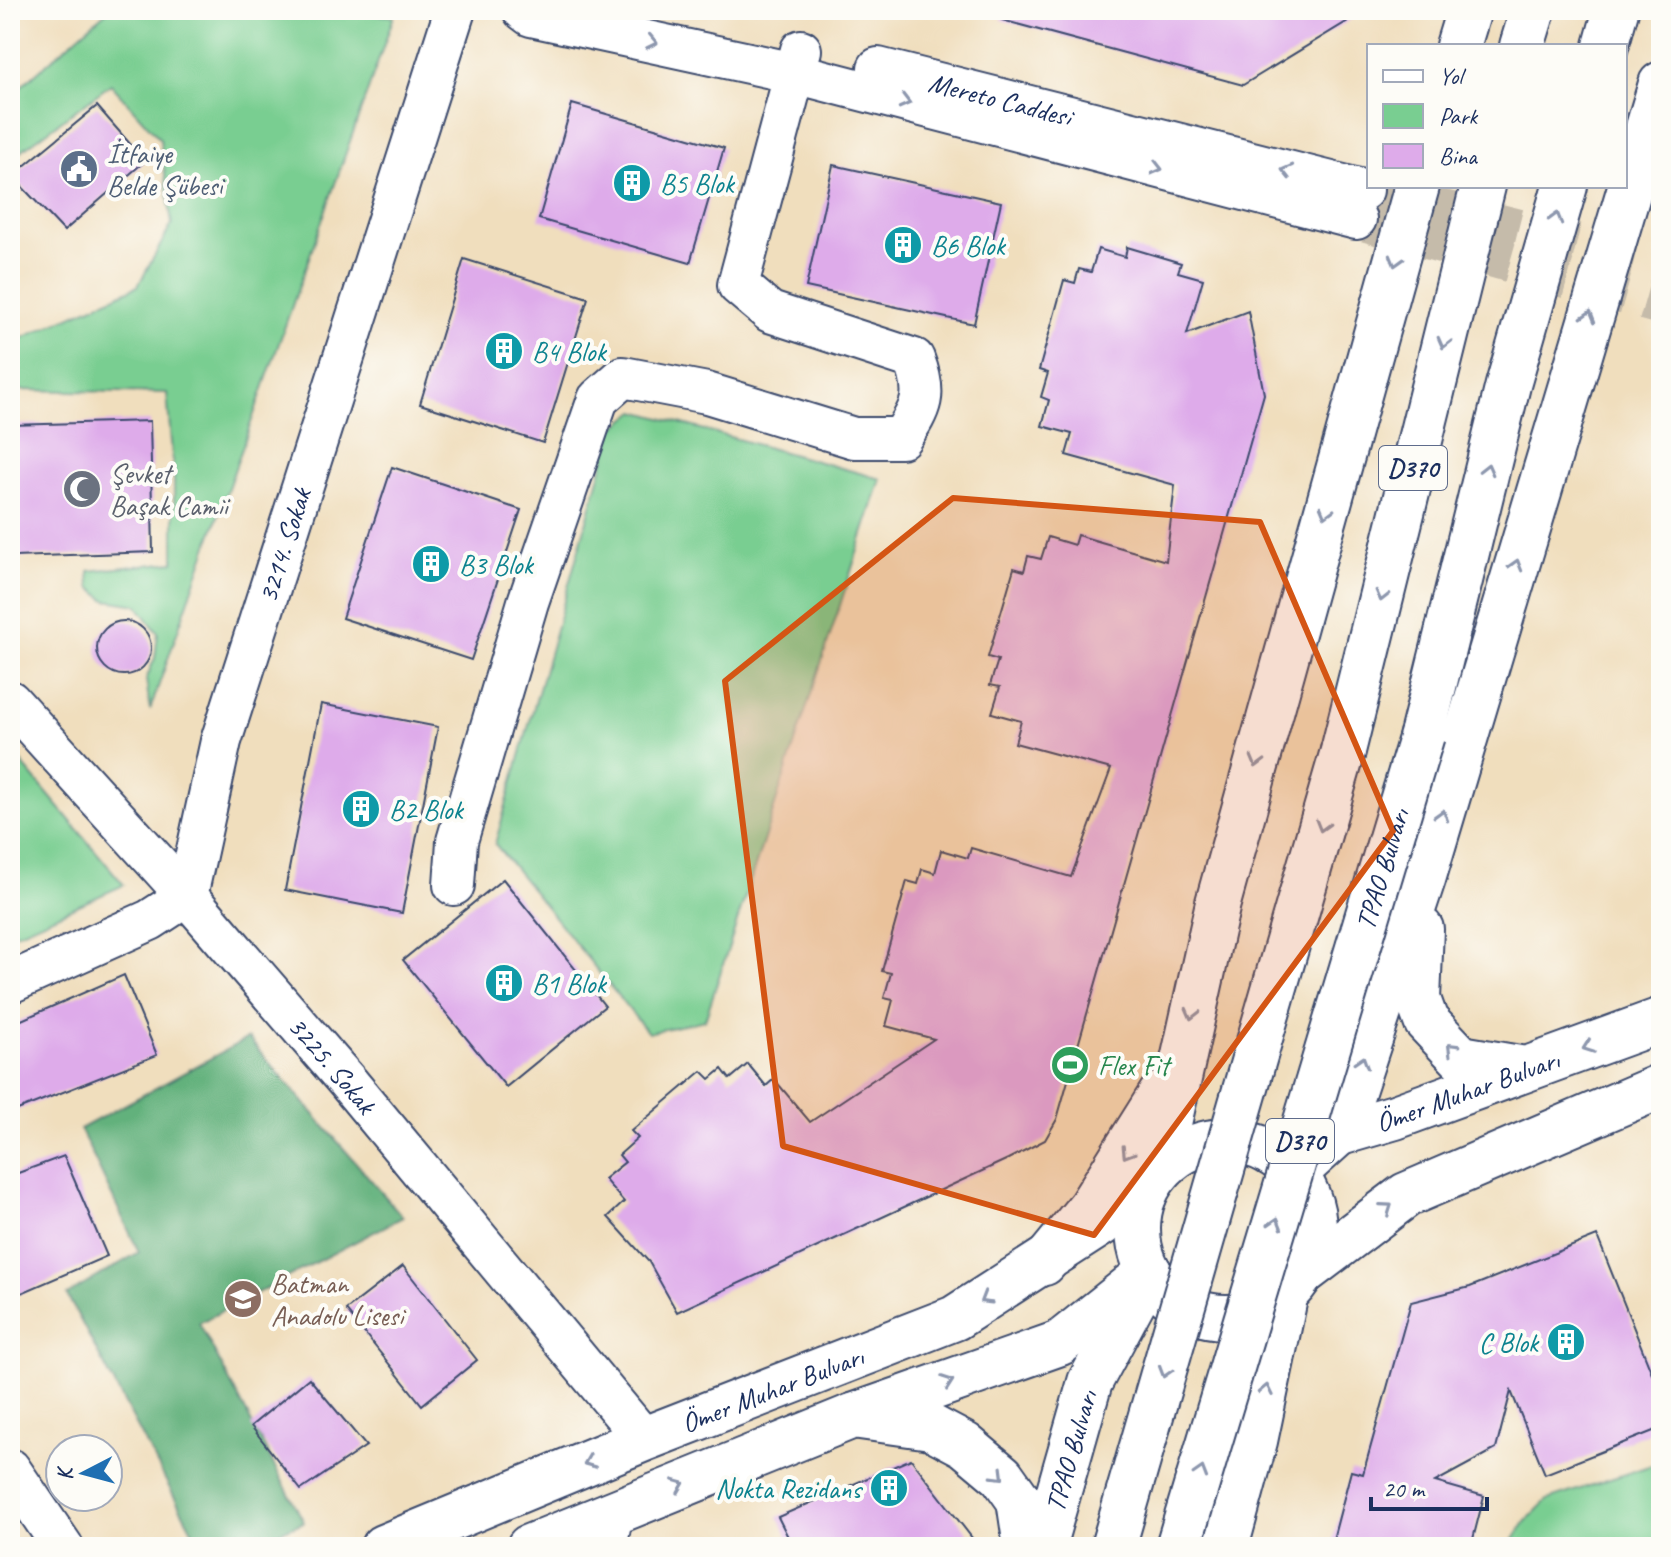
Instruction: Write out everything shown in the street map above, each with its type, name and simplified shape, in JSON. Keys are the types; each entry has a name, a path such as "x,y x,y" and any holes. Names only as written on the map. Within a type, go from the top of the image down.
{"main road":[{"path":"1459,44 1469,10"},
{"path":"1523,44 1533,10"},
{"path":"1607,44 1616,10"},
{"name":"TPAO Bulvarı","path":"1339,1133 1424,876 1661,84"},
{"path":"1416,188 1218,903 1151,1185 1138,1221 1140,1248 1149,1272 1178,1303 1205,1315 1234,1317 1262,1310 1406,1195 1661,1086"},
{"name":"D370","path":"1113,1547 1343,751 1483,188"},
{"name":"TPAO Bulvarı","path":"1178,1547 1422,735 1508,385 1564,188"},
{"path":"1424,876 1418,999 1426,1021 1461,1058 1525,1069"},
{"name":"Ömer Muhar Bulvarı","path":"1283,1163 1339,1133 1395,1117 1661,1020"},
{"path":"1044,1263 1090,1207 1180,1061"},
{"path":"1151,1185 1181,1153 1211,1142 1241,1142 1283,1163 1307,1193 1314,1219 1312,1247 1295,1283 1226,1547"},
{"name":"Ömer Muhar Bulvarı","path":"383,1547 644,1439 955,1318 1044,1263 1151,1185"},
{"name":"TPAO Bulvarı","path":"1043,1547 1090,1382 1149,1272"},
{"name":"Ömer Muhar Bulvarı","path":"529,1547 610,1529 853,1416 1060,1343 1149,1272"},
{"path":"853,1416 931,1427 965,1445 1002,1476 1019,1500 1026,1547"}],"street":[{"name":"3214. Sokak","path":"187,896 221,741 455,10"},
{"path":"454,885 461,826 528,602 598,399 623,377 707,393 854,438 901,438 923,406 914,359 770,312 738,285 798,61 531,16 523,10"},
{"name":"Mereto Caddesi","path":"637,10 798,61 1359,204"},
{"name":"3225. Sokak","path":"10,701 187,896 346,1080 644,1439"},
{"path":"10,983 150,920 187,896"},
{"path":"10,1469 63,1547"}],"highlighted area":[{"path":"953,498 1260,522 1393,831 1094,1235 783,1146 725,681"}],"green space":[{"path":"108,10 305,10 394,16 150,710 146,679 155,658 158,633 137,605 106,600 90,587 89,571 174,562 174,480 167,393 20,390 10,397 10,340 18,340 138,286 172,224 160,139 111,84 10,159 10,96"},
{"path":"636,411 881,479 705,1020 648,1033 495,844 613,429"},
{"path":"10,749 124,885 10,936"},
{"path":"248,1038 403,1217 199,1323 304,1522 243,1547 201,1547 67,1295 139,1252 80,1129"},
{"path":"1661,1462 1661,1547 1509,1547 1526,1521 1547,1500"}],"building":[{"path":"1003,10 1366,10 1243,85 1002,20"},
{"name":"B5 Blok","path":"572,104 724,148 690,263 539,219"},
{"name":"İtfaiye Belde Şübesi","path":"97,106 145,161 64,231 12,176"},
{"name":"B6 Blok","path":"833,165 1001,202 974,324 806,287"},
{"path":"1127,247 1181,263 1178,272 1203,279 1187,334 1248,311 1264,394 1057,1119 1045,1140 1008,1159 677,1312 649,1262 608,1217 624,1202 604,1179 625,1162 619,1155 638,1138 631,1131 702,1071 710,1079 722,1069 730,1079 748,1064 766,1086 774,1079 810,1122 934,1039 886,1026 893,1000 884,998 891,973 882,971 907,881 918,884 922,869 935,873 941,850 968,858 971,848 1071,877 1111,769 1015,743 1021,721 992,713 1000,687 990,685 998,660 988,657 1014,568 1024,571 1028,556 1041,559 1048,537 1074,545 1077,535 1166,561 1175,485 1066,455 1072,434 1042,426 1049,400 1041,397 1048,373 1039,370 1064,280 1075,283 1079,269 1091,272 1098,249 1125,257"},
{"name":"B4 Blok","path":"464,259 588,298 543,443 420,404"},
{"name":"Şevket Başak Camii","path":"150,421 153,552 14,557 10,425"},
{"name":"B3 Blok","path":"392,467 521,510 471,660 342,618"},
{"path":"124,621 143,629 151,648 143,667 124,675 105,667 97,648 105,629"},
{"name":"B2 Blok","path":"321,704 438,727 402,913 285,890"},
{"name":"B1 Blok","path":"503,879 605,1006 506,1087 403,960"},
{"path":"124,975 157,1055 10,1113 10,1025"},
{"path":"64,1156 107,1256 10,1298 10,1176"},
{"path":"1597,1236 1661,1396 1661,1428 1545,1474 1511,1391 1496,1449 1435,1482 1484,1496 1471,1547 1331,1547 1351,1471 1363,1474 1411,1302 1470,1287"},
{"path":"403,1266 477,1360 422,1405 346,1310"},
{"path":"309,1378 366,1446 301,1490 251,1426"},
{"name":"Nokta Rezidans","path":"911,1459 979,1547 793,1547 778,1517"}],"tunnel":[{"path":"1363,190 1661,264"},
{"path":"1356,219 1661,305"}],"place":[{"name":"İtfaiye Belde Şübesi","path":"79,169"},
{"name":"B5 Blok","path":"632,183"},
{"name":"B6 Blok","path":"903,245"},
{"name":"B4 Blok","path":"504,351"},
{"name":"Şevket Başak Camii","path":"82,489"},
{"name":"B3 Blok","path":"431,564"},
{"name":"B2 Blok","path":"361,809"},
{"name":"B1 Blok","path":"504,983"},
{"name":"Flex Fit","path":"1070,1065"},
{"name":"Batman Anadolu Lisesi","path":"243,1299"},
{"name":"C Blok","path":"1566,1342"},
{"name":"Nokta Rezidans","path":"889,1488"}]}
